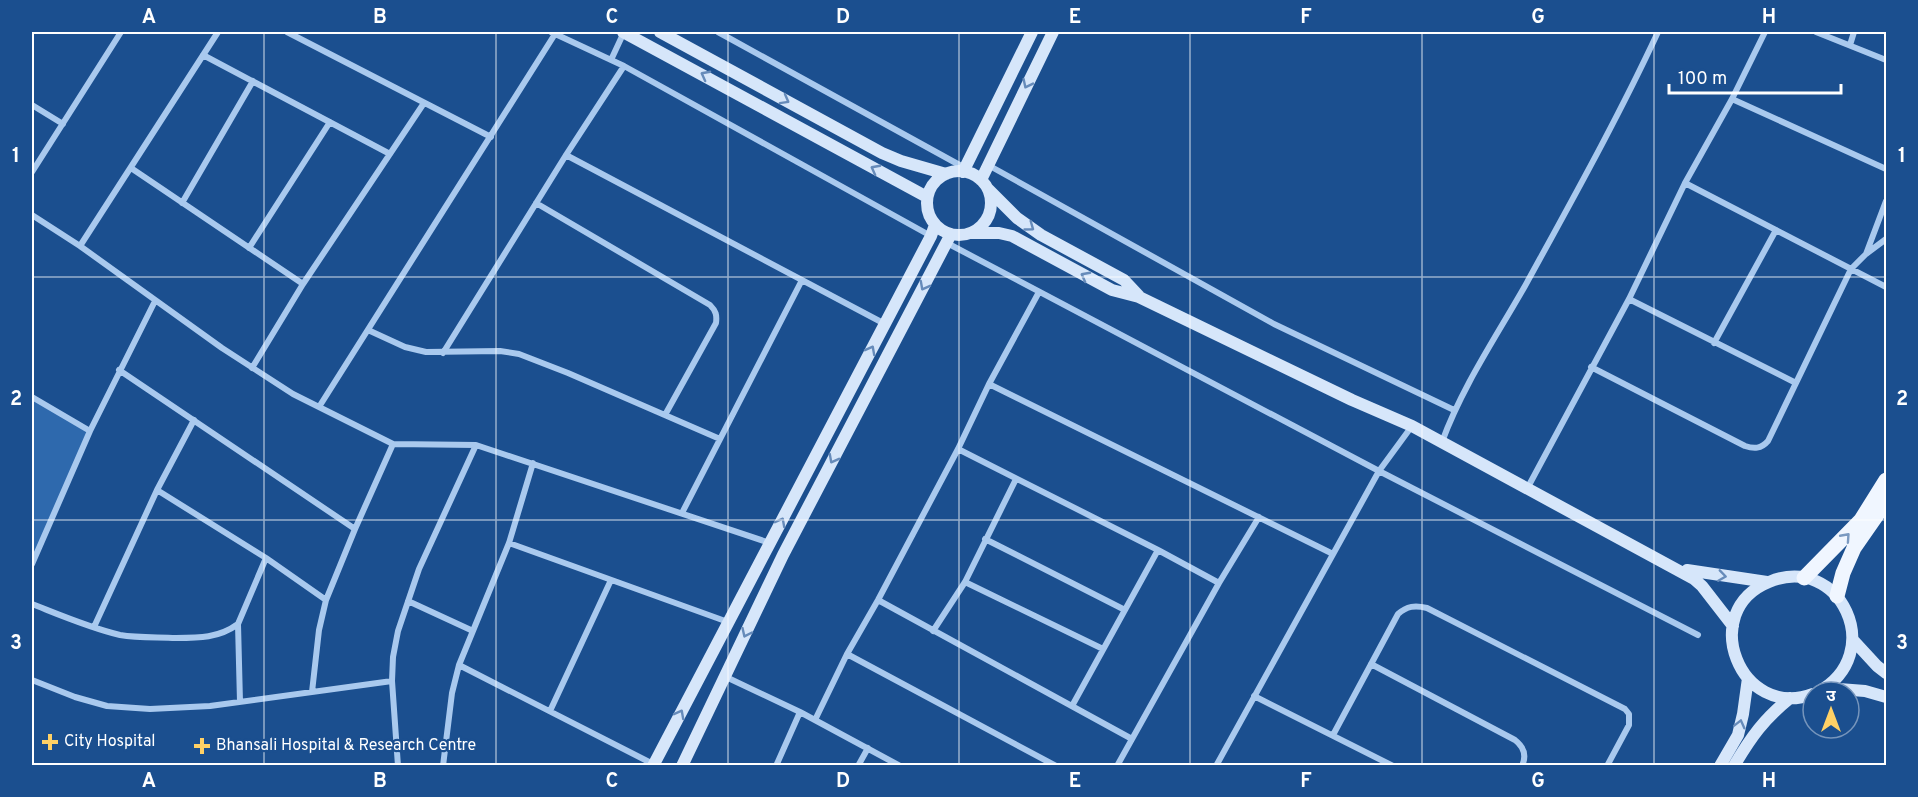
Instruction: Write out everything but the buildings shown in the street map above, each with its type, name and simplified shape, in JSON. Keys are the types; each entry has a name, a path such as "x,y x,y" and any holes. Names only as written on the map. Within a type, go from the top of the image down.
{"main road":[{"path":"624,32 927,197"},
{"path":"660,32 882,153 946,174"},
{"path":"964,170 1032,32"},
{"path":"971,233 983,224 989,214 991,202 984,184 988,165 1053,32"},
{"path":"798,127 807,112"},
{"path":"654,765 933,231 927,212 927,197 934,183 946,174 964,170 976,177 1017,218 1041,236 1124,280 1139,297"},
{"path":"933,231 949,239 971,233 999,233 1012,236 1112,290 1139,297 1352,400 1412,426 1677,568 1702,585 1733,626"},
{"path":"682,765 783,555 949,239"},
{"path":"1804,578 1861,520 1887,480"},
{"path":"1837,596 1843,573 1854,548 1887,502"},
{"path":"1677,568 1767,582"},
{"path":"1801,696 1790,698 1771,694 1754,685 1737,662 1734,654 1731,635 1735,616 1744,600 1767,582 1785,577 1804,578 1822,585 1837,596 1843,604 1851,621 1852,650 1845,667 1834,680"},
{"path":"1853,640 1877,666 1887,673"},
{"path":"1720,765 1738,735 1748,678"},
{"path":"1861,691 1887,697"},
{"path":"1734,765 1756,729 1790,698"}],"street":[{"path":"32,172 121,32"},
{"path":"80,246 218,32"},
{"path":"287,32 491,137"},
{"path":"611,60 624,32"},
{"path":"718,32 964,170"},
{"path":"1442,443 1454,410 1629,94 1658,32"},
{"path":"1528,487 1629,299 1684,183 1732,99 1765,32"},
{"path":"1816,32 1887,60"},
{"path":"1850,45 1854,32"},
{"path":"319,407 491,137 553,33 624,66 933,231"},
{"path":"203,55 390,154"},
{"path":"443,353 624,66"},
{"path":"182,202 253,81"},
{"path":"1732,99 1887,169"},
{"path":"252,368 303,284 424,103"},
{"path":"32,105 63,124"},
{"path":"249,248 330,122"},
{"path":"566,156 885,324"},
{"path":"988,165 1274,324 1454,410"},
{"path":"131,168 303,284"},
{"path":"1684,183 1887,287"},
{"path":"1866,254 1887,201"},
{"path":"536,203 714,309 717,316 716,323 665,415"},
{"path":"32,214 252,368 293,394 393,444 476,445 770,543"},
{"path":"1714,343 1776,230"},
{"path":"949,239 1039,292 1379,471 1698,635"},
{"path":"1591,367 1745,446 1753,449 1764,446 1851,269 1866,254 1887,239"},
{"path":"682,513 802,280"},
{"path":"815,720 847,654 878,600 1039,292"},
{"path":"1629,299 1796,383"},
{"path":"32,564 90,431 155,301"},
{"path":"368,330 405,347 426,352 500,351 519,354 568,372 720,439"},
{"path":"119,370 355,529"},
{"path":"990,384 1333,554"},
{"path":"32,397 90,431"},
{"path":"94,627 157,490 194,420"},
{"path":"1216,765 1379,471 1412,426"},
{"path":"312,692 326,600 393,444"},
{"path":"398,765 392,681 393,657 398,631 419,569 476,445"},
{"path":"958,449 1158,550 1218,583"},
{"path":"443,765 452,693 459,665 509,543 533,463"},
{"path":"933,631 965,582 1016,478"},
{"path":"157,490 266,558 326,600"},
{"path":"1117,765 1218,583 1259,517"},
{"path":"985,539 1125,610"},
{"path":"509,543 728,622"},
{"path":"1072,706 1158,550"},
{"path":"240,702 238,624 266,558"},
{"path":"550,711 611,580"},
{"path":"965,582 1103,650"},
{"path":"878,600 1132,739"},
{"path":"408,601 473,631"},
{"path":"32,604 94,627 122,635 141,637 200,638 230,630 238,624"},
{"path":"1333,735 1398,614 1410,607 1419,606 1427,608 1624,709 1629,714 1629,725 1607,765"},
{"path":"847,654 1056,765"},
{"path":"1371,664 1515,740 1524,752 1525,759 1522,765"},
{"path":"459,665 654,765"},
{"path":"726,677 800,712 900,765"},
{"path":"32,680 75,697 131,708 210,706 392,681"},
{"path":"1254,696 1393,765"},
{"path":"776,765 800,712"},
{"path":"858,765 868,748"}],"shaded area":[{"path":"32,397 90,431 32,560"}],"place":[{"name":"City Hospital","path":"50,742"},
{"name":"Bhansali Hospital & Research Centre","path":"202,746"}]}
